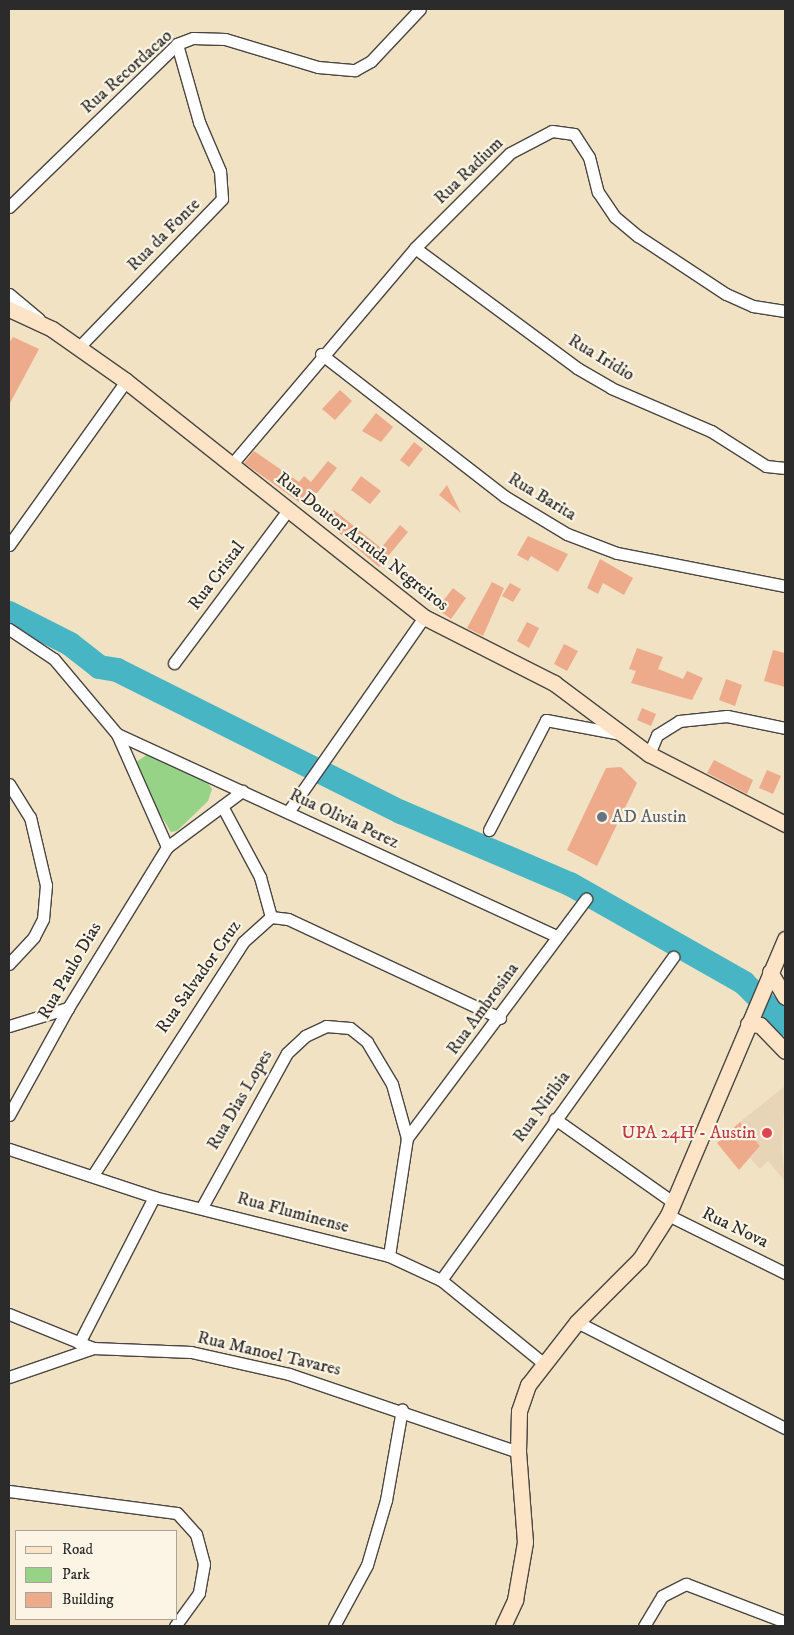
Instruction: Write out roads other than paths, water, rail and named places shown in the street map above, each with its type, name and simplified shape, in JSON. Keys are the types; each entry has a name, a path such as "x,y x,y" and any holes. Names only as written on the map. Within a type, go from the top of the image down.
{"street":[{"name":"Rua Recordacao","path":"9,207 177,44 193,38 225,39 318,67 355,70 371,61 420,9"},
{"name":"Rua da Fonte","path":"78,346 222,199 220,171 199,122 177,44"},
{"name":"Rua Radium","path":"232,464 321,354 415,248 510,153 542,134 564,130 583,144 598,192 615,216 638,236 726,294 753,306 785,311"},
{"name":"Rua Iridio","path":"415,248 576,368 611,388 711,431 766,466 785,468"},
{"path":"9,294 52,329"},
{"name":"Rua Doutor Arruda Negreiros","path":"9,309 52,329 126,381 424,617 554,683 649,754 785,824"},
{"name":"Rua Barita","path":"321,354 504,496 567,534 617,553 785,586"},
{"path":"9,545 126,381"},
{"name":"Rua Cristal","path":"174,663 288,510"},
{"path":"288,812 424,617"},
{"path":"9,629 54,659 117,734 167,847"},
{"path":"649,754 657,735 679,720 727,716 785,728"},
{"path":"489,830 546,720 620,734"},
{"name":"Rua Olivia Perez","path":"117,734 556,936"},
{"path":"9,784 30,817 46,886 43,919 34,937 9,964"},
{"name":"Rua Paulo Dias","path":"9,1115 68,1008 167,847 242,791"},
{"path":"222,806 260,877 271,917 288,919 500,1018"},
{"name":"Rua Ambrosina","path":"407,1138 500,1018 556,936 586,899"},
{"name":"Rua Salvador Cruz","path":"93,1175 242,942 271,917"},
{"path":"503,1626 515,1600 525,1542 518,1452 520,1411 542,1362 577,1322 640,1259 671,1209 762,989 785,939"},
{"name":"Rua Niribia","path":"441,1280 673,956"},
{"path":"770,972 785,997"},
{"path":"9,1026 68,1008"},
{"path":"748,1024 760,1026 785,1051"},
{"name":"Rua Dias Lopes","path":"202,1207 271,1075 305,1036 326,1026 350,1028 367,1042 392,1084 407,1138 389,1256"},
{"name":"Rua Nova","path":"555,1119 671,1209 785,1273"},
{"name":"Rua Fluminense","path":"9,1149 93,1175 154,1197 202,1207 389,1256 441,1280 542,1362"},
{"path":"79,1342 154,1197"},
{"name":"Rua Manoel Tavares","path":"9,1314 93,1348 191,1352 240,1362 402,1409 518,1452"},
{"path":"577,1322 785,1428"},
{"path":"9,1377 93,1348"},
{"path":"334,1626 367,1565 386,1500 402,1409"},
{"path":"9,1491 177,1513 196,1534 204,1564 198,1593 175,1626"},
{"path":"644,1626 662,1596 686,1584 785,1622"}],"waterway":[{"path":"9,613 70,644 99,667 117,670 401,812 570,884 744,983 785,1024"}],"place":[{"name":"AD Austin","path":"602,817"},
{"name":"UPA 24H - Austin","path":"767,1133"}]}
